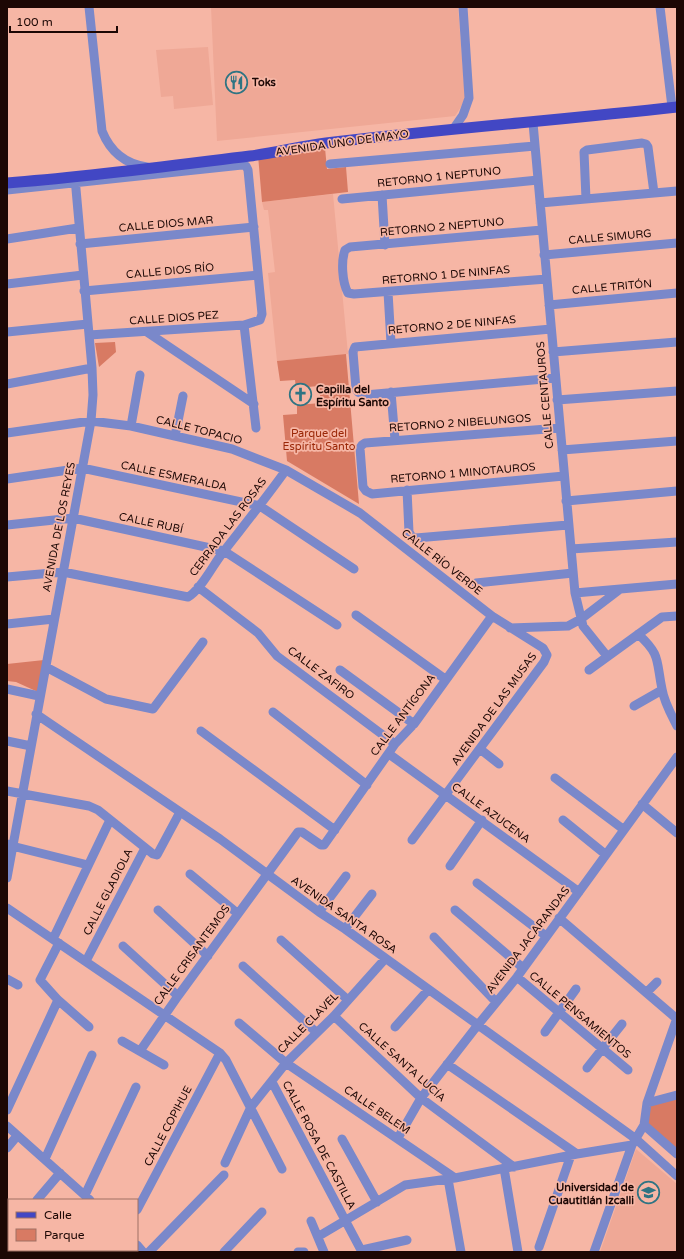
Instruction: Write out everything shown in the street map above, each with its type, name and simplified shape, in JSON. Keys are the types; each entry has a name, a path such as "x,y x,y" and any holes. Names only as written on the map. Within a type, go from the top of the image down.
{"main road":[{"name":"AVENIDA UNO DE MAYO","path":"7,183 75,180 154,168 233,162 310,145 454,128 533,123 674,107"}],"street":[{"path":"89,7 102,131 111,148 121,157 133,164 154,168"},
{"path":"454,128 463,116 469,98 463,7"},
{"path":"660,7 674,107"},
{"name":"CALLE CENTAUROS","path":"533,123 575,593 583,626 606,656"},
{"path":"586,199 584,152 587,150 642,143 646,144 648,147 654,193"},
{"name":"RETORNO 1 NEPTUNO","path":"330,164 535,146"},
{"path":"7,190 75,180 233,162 246,166 248,170 258,275"},
{"name":"AVENIDA DE LOS REYES","path":"7,878 9,845 23,795 39,696 46,667 62,572 91,421 93,395 92,368 78,228 75,180"},
{"name":"RETORNO 1 NEPTUNO","path":"342,199 538,180"},
{"path":"540,203 677,191"},
{"path":"382,195 385,244"},
{"name":"CALLE DIOS MAR","path":"80,244 254,227"},
{"path":"7,239 78,228"},
{"name":"RETORNO 2 NEPTUNO","path":"348,293 345,287 343,256 345,250 350,247 542,230"},
{"name":"CALLE SIMURG","path":"544,255 677,242"},
{"path":"7,284 83,275"},
{"name":"CALLE DIOS RÍO","path":"84,291 258,275"},
{"name":"CALLE DIOS PEZ","path":"89,335 244,325 260,320 262,314 258,275"},
{"name":"RETORNO 1 DE NINFAS","path":"348,293 388,292 547,279"},
{"path":"388,292 391,342"},
{"name":"CALLE TRITÓN","path":"549,305 677,293"},
{"path":"7,332 88,324"},
{"path":"244,325 256,428"},
{"name":"RETORNO 2 DE NINFAS","path":"391,392 365,395 358,392 356,389 353,352 355,347 391,342 551,329"},
{"path":"147,332 254,404"},
{"path":"553,352 677,342"},
{"path":"7,384 92,368"},
{"path":"131,426 140,375"},
{"path":"395,440 391,392 555,378"},
{"path":"557,400 677,391"},
{"path":"175,436 183,396"},
{"name":"CALLE TOPACIO","path":"7,433 91,421 131,426 232,449 286,470 360,513"},
{"name":"RETORNO 2 NIBELUNGOS","path":"366,491 363,487 362,444 395,440 560,428"},
{"path":"562,450 677,441"},
{"path":"7,479 82,468"},
{"name":"CALLE ESMERALDA","path":"82,468 260,506"},
{"name":"CERRADA LAS ROSAS","path":"62,572 188,597 198,587 286,470"},
{"name":"RETORNO 1 MINOTAUROS","path":"366,491 372,494 564,476"},
{"path":"407,490 409,532 412,537 416,538 568,525"},
{"path":"566,500 677,491"},
{"path":"260,506 354,569"},
{"name":"CALLE RÍO VERDE","path":"360,513 492,616 510,628"},
{"name":"CALLE RUBÍ","path":"7,526 73,518 224,551"},
{"path":"570,549 677,542"},
{"path":"224,551 337,625"},
{"path":"7,577 62,572"},
{"path":"476,583 573,573"},
{"path":"575,593 677,584"},
{"name":"CALLE ZAFIRO","path":"198,587 258,633 277,656 396,744"},
{"path":"510,628 568,626 581,619 619,590"},
{"path":"356,615 445,679"},
{"name":"CALLE ANTÍGONA","path":"266,873 298,832 302,832 322,846 396,744 414,724 445,679 492,616"},
{"path":"589,670 606,656 662,617 677,616"},
{"path":"7,624 54,619"},
{"name":"AVENIDA DE LAS MUSAS","path":"412,840 544,662 547,655 543,648 510,628"},
{"path":"638,634 653,648 659,665 662,690 673,709 677,726"},
{"path":"46,667 106,699 153,710 203,642"},
{"path":"340,670 414,724"},
{"path":"7,688 39,696"},
{"path":"634,706 662,690"},
{"path":"273,712 367,785"},
{"name":"AVENIDA SANTA ROSA","path":"36,714 220,839 319,912 345,929 634,1142 677,1176"},
{"path":"201,731 335,830"},
{"path":"7,741 31,746"},
{"path":"480,749 499,764"},
{"name":"CALLE AZUCENA","path":"389,754 482,820 579,892"},
{"name":"AVENIDA JACARANDAS","path":"398,1138 422,1098 447,1064 517,977 677,757"},
{"path":"555,778 623,830"},
{"path":"7,791 89,806 98,810 145,848"},
{"path":"642,804 677,833"},
{"name":"CALLE GLADIOLA","path":"86,961 145,848 157,855 180,812"},
{"path":"89,1027 58,1000 40,980 88,865 110,820"},
{"path":"450,866 482,820"},
{"path":"563,820 605,854"},
{"path":"9,845 88,865"},
{"name":"CALLE CRISANTEMOS","path":"140,1051 164,1015 208,956 266,873"},
{"path":"190,874 237,913"},
{"path":"319,912 346,876"},
{"path":"477,884 546,936"},
{"path":"345,929 372,894"},
{"path":"7,908 220,1053 226,1060 282,1169"},
{"path":"158,910 208,956"},
{"path":"455,910 523,968"},
{"path":"559,918 677,1019 647,1103 644,1125 634,1142 594,1252"},
{"path":"434,938 496,1002"},
{"path":"281,940 348,1000"},
{"path":"123,946 178,996"},
{"name":"CALLE CLAVEL","path":"225,1163 251,1107 286,1063 334,1016 385,959"},
{"path":"243,966 316,1032"},
{"name":"CALLE PENSAMIENTOS","path":"517,977 628,1070"},
{"path":"7,979 18,984"},
{"path":"647,992 657,982"},
{"path":"545,1032 576,989"},
{"path":"395,1027 428,990"},
{"path":"7,1110 58,1000"},
{"name":"CALLE SANTA LUCÍA","path":"334,1016 422,1098 509,1167"},
{"name":"CALLE BELEM","path":"239,1023 286,1063 398,1138 452,1178"},
{"path":"587,1068 622,1024"},
{"path":"122,1041 164,1065"},
{"name":"CALLE COPIHUE","path":"138,1208 220,1053"},
{"path":"45,1159 92,1055"},
{"path":"447,1064 574,1154"},
{"name":"CALLE ROSA DE CASTILLA","path":"272,1082 362,1251"},
{"path":"7,1126 88,1198 136,1087"},
{"path":"647,1103 677,1095"},
{"path":"644,1125 677,1154"},
{"path":"7,1148 17,1136"},
{"path":"342,1138 377,1202"},
{"path":"319,1236 405,1185 452,1178 634,1142"},
{"path":"540,1247 574,1154"},
{"path":"509,1167 518,1252"},
{"path":"38,1199 60,1173"},
{"path":"149,1252 224,1175"},
{"path":"452,1178 461,1252"},
{"path":"224,1252 262,1212"},
{"path":"311,1221 319,1236 324,1252"},
{"path":"362,1251 407,1240"},
{"path":"298,1252 304,1252"}],"shaded area":[{"path":"211,7 458,7 465,97 455,116 217,141"},
{"path":"208,47 213,105 174,109 173,96 161,97 156,50"},
{"path":"333,194 348,354 277,361 268,273 275,272 268,210 264,210 262,202"},
{"name":"Universidad de Cuautitlán Izcalli","path":"636,1149 677,1184 677,1252 600,1252"}],"green space":[{"path":"325,148 327,169 346,167 348,192 262,202 258,155"},
{"path":"115,342 116,352 99,367 95,343"},
{"name":"Parque del Espíritu Santo","path":"346,354 359,504 287,461 283,415 297,414 297,405 321,403 319,386 296,388 295,380 280,381 277,361"},
{"path":"44,660 38,692 16,682 7,681 7,664"},
{"path":"677,1097 677,1149 647,1123 650,1103"}],"place":[{"name":"Toks","path":"236,82"},
{"name":"Capilla del Espíritu Santo","path":"301,395"},
{"name":"Universidad de Cuautitlán Izcalli","path":"649,1193"}]}
